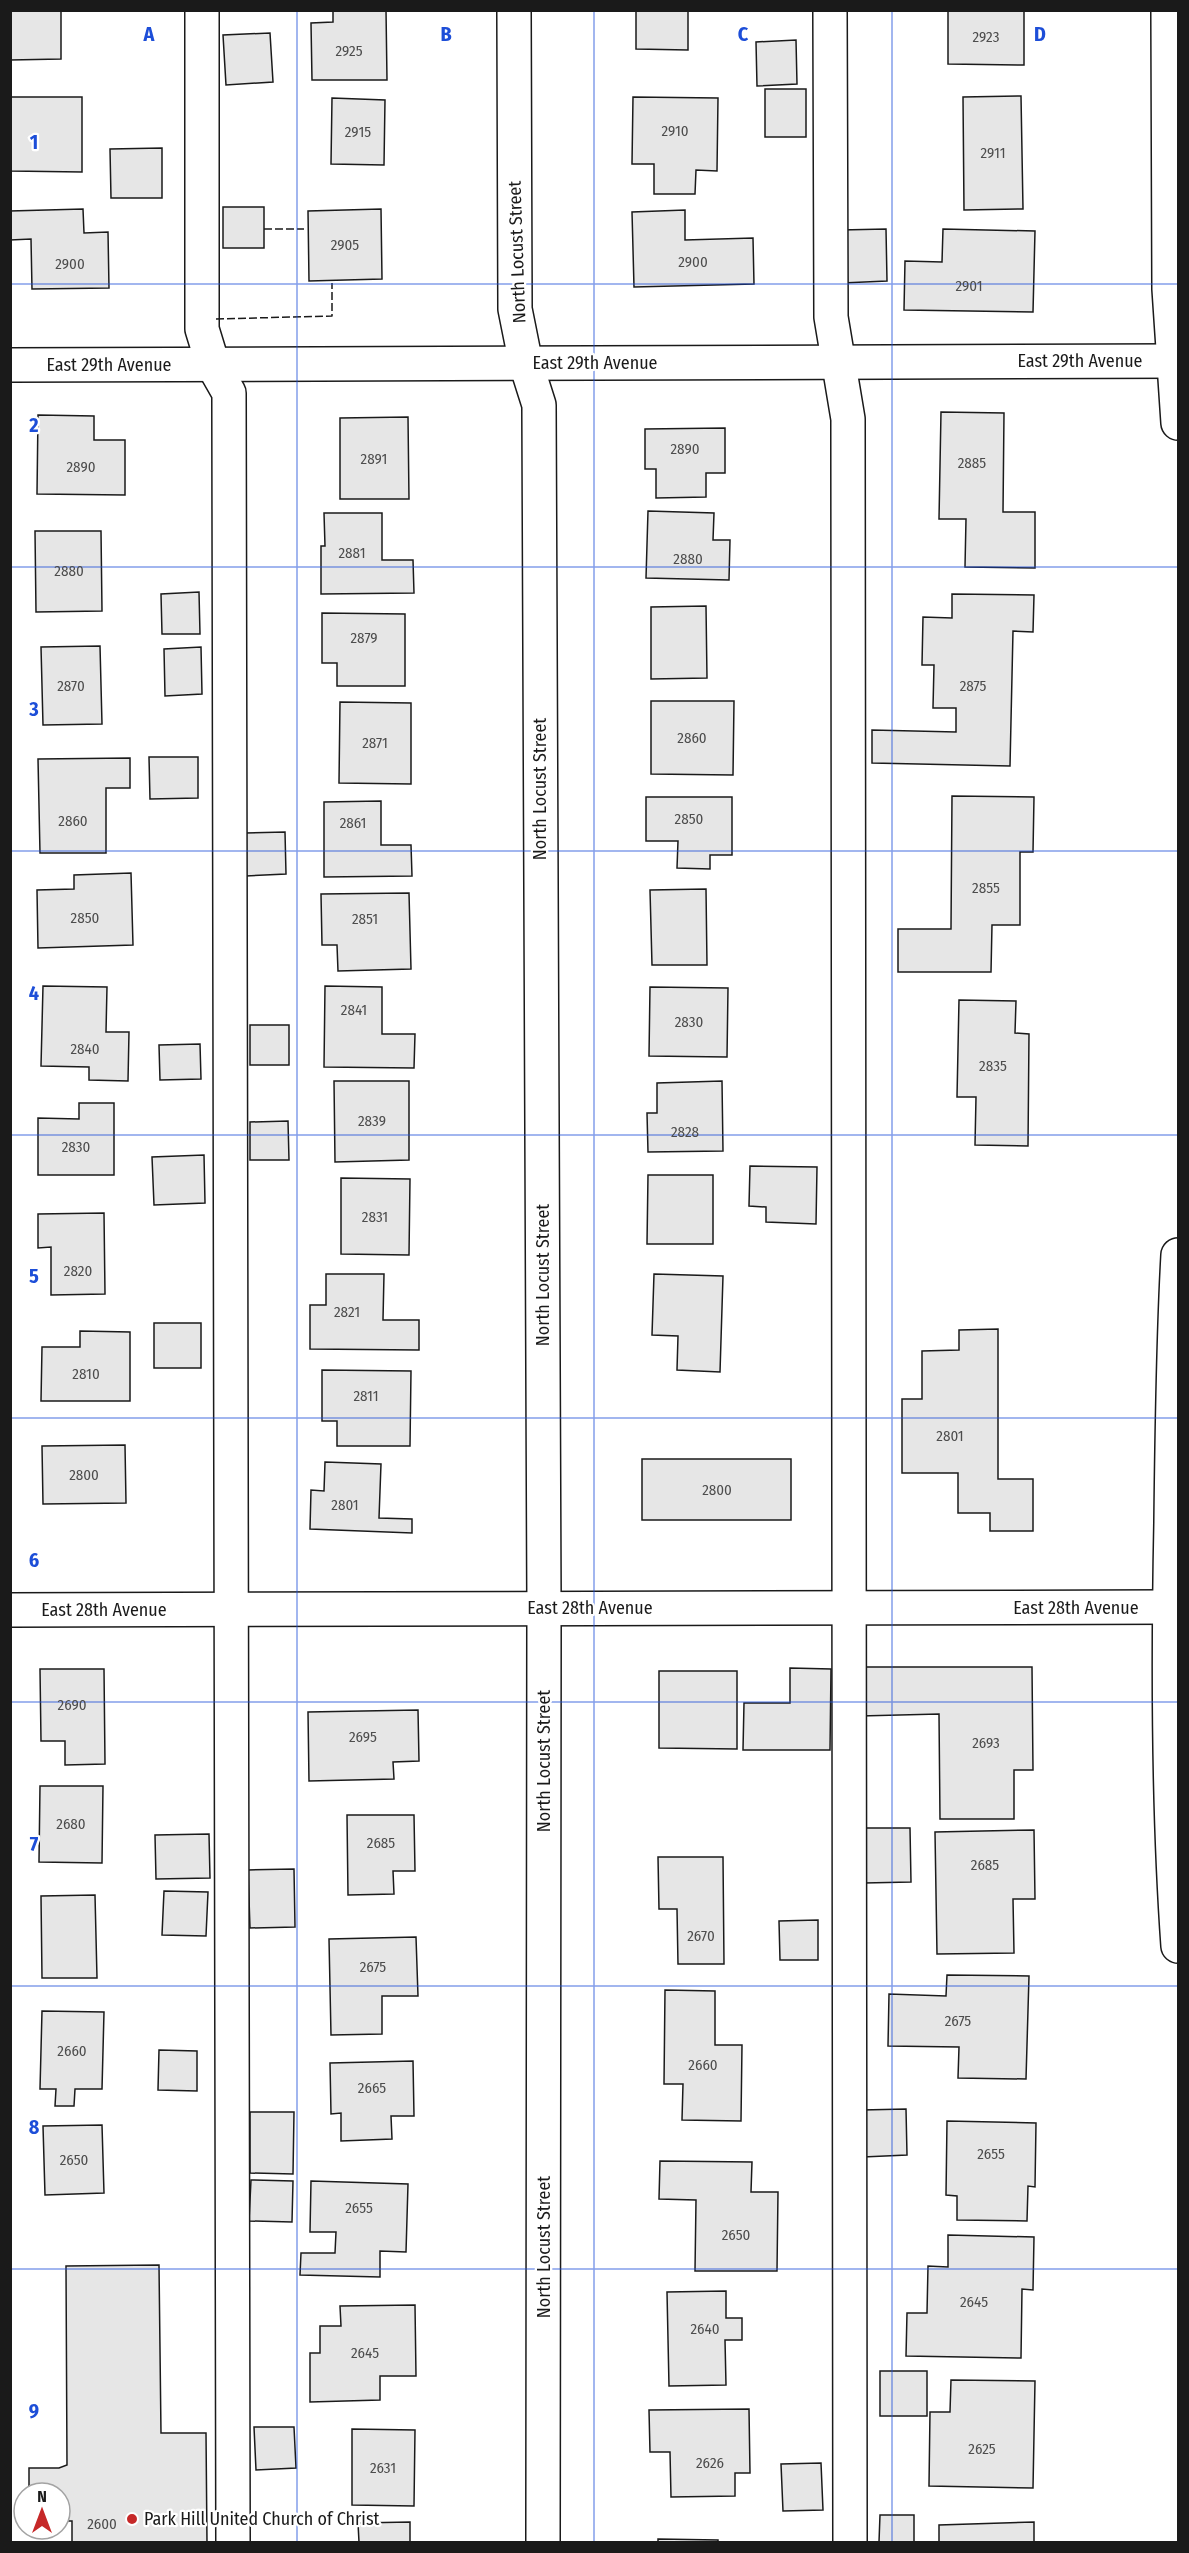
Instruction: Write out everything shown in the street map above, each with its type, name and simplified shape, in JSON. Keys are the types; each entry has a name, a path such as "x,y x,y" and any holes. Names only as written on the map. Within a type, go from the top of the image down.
{"street":[{"path":"202,10 202,329 213,365 229,393 233,2542"},
{"name":"North Locust Street","path":"514,10 515,309 526,363 539,405 544,1607 543,2542"},
{"path":"830,10 831,316 841,362 848,419 850,2542"},
{"path":"1168,10 1169,289 1179,423"},
{"name":"East 29th Avenue","path":"10,365 1176,361"},
{"path":"1179,1255 1174,1325 1169,1607 1170,1769 1179,1946"},
{"name":"East 28th Avenue","path":"10,1610 1169,1607"}],"building":[{"path":"10,10 61,10 61,59 10,60"},
{"path":"333,10 386,10 387,80 312,80 311,23 333,22"},
{"path":"636,10 688,10 688,50 636,49"},
{"path":"948,10 1024,10 1024,65 948,64"},
{"path":"270,33 273,82 226,85 223,35"},
{"path":"796,40 797,84 757,86 756,42"},
{"path":"765,89 806,89 806,137 765,137"},
{"path":"1021,96 1023,209 964,210 963,97"},
{"path":"10,97 82,97 82,172 10,171"},
{"path":"633,97 718,98 717,171 696,170 695,194 654,194 654,164 632,164"},
{"path":"332,98 385,100 384,165 331,164"},
{"path":"162,148 162,198 111,198 110,149"},
{"path":"223,207 264,207 264,248 223,248"},
{"path":"83,209 84,233 108,232 109,288 32,289 31,239 10,240 10,211"},
{"path":"381,209 382,279 309,281 308,211"},
{"path":"685,210 685,240 753,238 754,284 634,287 632,212"},
{"path":"886,229 887,281 842,283 841,230"},
{"path":"943,229 1035,231 1033,312 904,310 905,261 942,262"},
{"path":"941,412 1004,413 1003,512 1035,512 1035,568 965,567 966,519 939,519"},
{"path":"38,415 94,416 94,440 125,440 125,495 37,494"},
{"path":"408,417 409,499 340,499 340,418"},
{"path":"725,428 725,473 706,473 706,497 656,498 656,469 645,469 645,429"},
{"path":"648,511 714,513 713,540 730,540 729,580 646,578"},
{"path":"324,513 382,513 382,560 413,560 414,593 321,594 321,546 325,546"},
{"path":"35,531 101,531 102,611 36,612"},
{"path":"199,592 200,634 162,634 161,594"},
{"path":"952,594 1034,595 1033,632 1013,631 1010,766 872,763 872,730 956,732 956,708 933,708 934,665 922,665 923,617 952,618"},
{"path":"706,606 707,678 651,679 651,607"},
{"path":"322,613 405,614 405,686 337,686 337,663 322,663"},
{"path":"100,646 102,724 43,725 41,647"},
{"path":"201,647 202,694 165,696 164,649"},
{"path":"651,701 734,701 733,775 651,774"},
{"path":"340,702 411,703 411,784 339,783"},
{"path":"149,757 198,757 198,798 150,799"},
{"path":"130,758 130,788 106,788 106,853 40,853 38,759"},
{"path":"952,796 1034,797 1033,852 1020,852 1020,925 992,925 991,972 898,972 898,929 951,929"},
{"path":"646,797 732,797 732,855 710,855 710,869 677,868 678,841 646,841"},
{"path":"381,801 381,845 411,845 412,876 324,877 324,802"},
{"path":"285,832 286,874 246,876 245,833"},
{"path":"131,873 133,945 38,948 37,890 74,889 74,875"},
{"path":"706,889 707,965 652,965 650,890"},
{"path":"409,893 411,969 338,971 337,945 322,945 321,894"},
{"path":"43,986 107,987 106,1032 129,1032 128,1081 89,1080 89,1067 41,1066"},
{"path":"325,986 382,987 382,1034 415,1034 414,1068 324,1067"},
{"path":"650,987 728,988 727,1057 649,1056"},
{"path":"959,1000 1016,1001 1015,1033 1029,1034 1028,1146 975,1145 976,1097 957,1097"},
{"path":"250,1025 289,1025 289,1065 250,1065"},
{"path":"200,1044 201,1079 160,1080 159,1045"},
{"path":"334,1081 409,1081 409,1160 335,1162"},
{"path":"722,1081 723,1151 648,1152 647,1113 657,1113 657,1083"},
{"path":"79,1103 114,1103 114,1175 38,1175 38,1118 79,1119"},
{"path":"288,1121 289,1160 250,1160 250,1122"},
{"path":"204,1155 205,1203 154,1205 152,1157"},
{"path":"750,1166 817,1167 816,1224 766,1222 766,1207 749,1206"},
{"path":"648,1175 713,1175 713,1244 647,1244"},
{"path":"341,1178 410,1179 409,1255 341,1254"},
{"path":"104,1213 105,1294 51,1295 51,1247 38,1248 38,1214"},
{"path":"326,1274 384,1274 383,1320 419,1320 419,1350 310,1349 310,1305 326,1305"},
{"path":"654,1274 723,1276 720,1372 677,1370 678,1336 652,1335"},
{"path":"154,1323 201,1323 201,1368 154,1368"},
{"path":"998,1329 998,1479 1033,1479 1033,1531 990,1531 990,1513 958,1513 958,1473 902,1473 902,1399 922,1399 922,1351 959,1350 959,1330"},
{"path":"80,1331 130,1332 130,1401 41,1401 42,1347 80,1347"},
{"path":"322,1370 411,1371 410,1446 337,1446 337,1421 322,1421"},
{"path":"125,1445 126,1503 43,1504 42,1446"},
{"path":"642,1459 791,1459 791,1520 642,1520"},
{"path":"325,1462 381,1464 379,1518 412,1519 412,1533 310,1529 311,1490 324,1491"},
{"path":"860,1667 1032,1667 1033,1770 1014,1770 1014,1819 940,1819 939,1714 860,1716"},
{"path":"790,1668 831,1669 830,1750 743,1750 744,1703 790,1703"},
{"path":"40,1669 104,1669 105,1764 65,1765 65,1741 41,1741"},
{"path":"659,1671 737,1671 737,1749 659,1748"},
{"path":"418,1710 419,1761 393,1762 394,1779 309,1781 308,1712"},
{"path":"40,1786 103,1786 102,1863 39,1862"},
{"path":"347,1815 414,1815 415,1871 393,1871 394,1894 348,1895"},
{"path":"862,1828 910,1828 911,1882 864,1883"},
{"path":"1034,1830 1035,1899 1013,1899 1014,1953 937,1954 935,1832"},
{"path":"209,1834 210,1878 156,1879 155,1835"},
{"path":"658,1857 723,1857 724,1964 678,1964 677,1909 659,1909"},
{"path":"294,1869 295,1927 250,1928 248,1870"},
{"path":"164,1891 208,1892 206,1936 162,1935"},
{"path":"95,1895 97,1978 42,1978 41,1896"},
{"path":"818,1920 818,1960 780,1960 779,1921"},
{"path":"416,1937 418,1996 382,1996 382,2034 331,2035 329,1939"},
{"path":"947,1975 1029,1976 1026,2079 958,2078 959,2047 888,2046 889,1994 946,1996"},
{"path":"665,1990 715,1991 715,2045 742,2045 741,2121 682,2120 683,2084 664,2084"},
{"path":"42,2011 104,2012 102,2089 75,2089 74,2106 55,2106 56,2089 40,2089"},
{"path":"159,2050 197,2051 197,2091 158,2090"},
{"path":"413,2061 414,2116 391,2116 392,2139 341,2141 341,2113 331,2114 330,2063"},
{"path":"906,2109 907,2155 863,2157 862,2110"},
{"path":"250,2112 294,2112 293,2174 250,2173"},
{"path":"947,2121 1036,2123 1035,2187 1028,2186 1027,2221 957,2220 957,2196 946,2195"},
{"path":"102,2125 104,2193 45,2195 43,2126"},
{"path":"660,2161 752,2162 751,2192 778,2192 777,2271 695,2271 696,2200 659,2199"},
{"path":"251,2180 293,2181 292,2222 249,2221"},
{"path":"311,2181 408,2184 406,2252 380,2251 380,2277 300,2275 301,2253 335,2253 336,2232 310,2232"},
{"path":"948,2235 1034,2237 1033,2290 1022,2289 1021,2358 906,2356 907,2313 927,2313 928,2266 948,2267"},
{"path":"159,2265 161,2433 206,2433 207,2542 72,2542 72,2481 29,2481 29,2468 59,2468 67,2465 66,2266"},
{"path":"726,2291 726,2318 742,2318 742,2340 725,2340 726,2385 669,2386 667,2292"},
{"path":"415,2305 416,2376 380,2376 380,2400 310,2402 310,2353 320,2353 320,2326 341,2326 340,2306"},
{"path":"880,2371 927,2371 927,2416 880,2416"},
{"path":"951,2380 1035,2381 1033,2488 929,2486 930,2412 950,2412"},
{"path":"749,2409 750,2473 735,2473 735,2496 671,2497 670,2452 650,2452 649,2410"},
{"path":"254,2427 294,2427 296,2468 256,2470"},
{"path":"352,2429 415,2430 414,2506 352,2505"},
{"path":"821,2463 823,2510 783,2511 781,2464"},
{"path":"880,2515 914,2515 914,2542 879,2542"},
{"path":"410,2522 410,2542 359,2542 358,2523"},
{"path":"1034,2522 1034,2542 939,2542 939,2525"},
{"path":"658,2539 718,2540 718,2542 658,2542"}],"fence":[{"path":"264,229 304,229"},
{"path":"216,319 332,316 332,283"}],"place":[{"name":"Park Hill United Church of Christ","path":"132,2519"}]}
